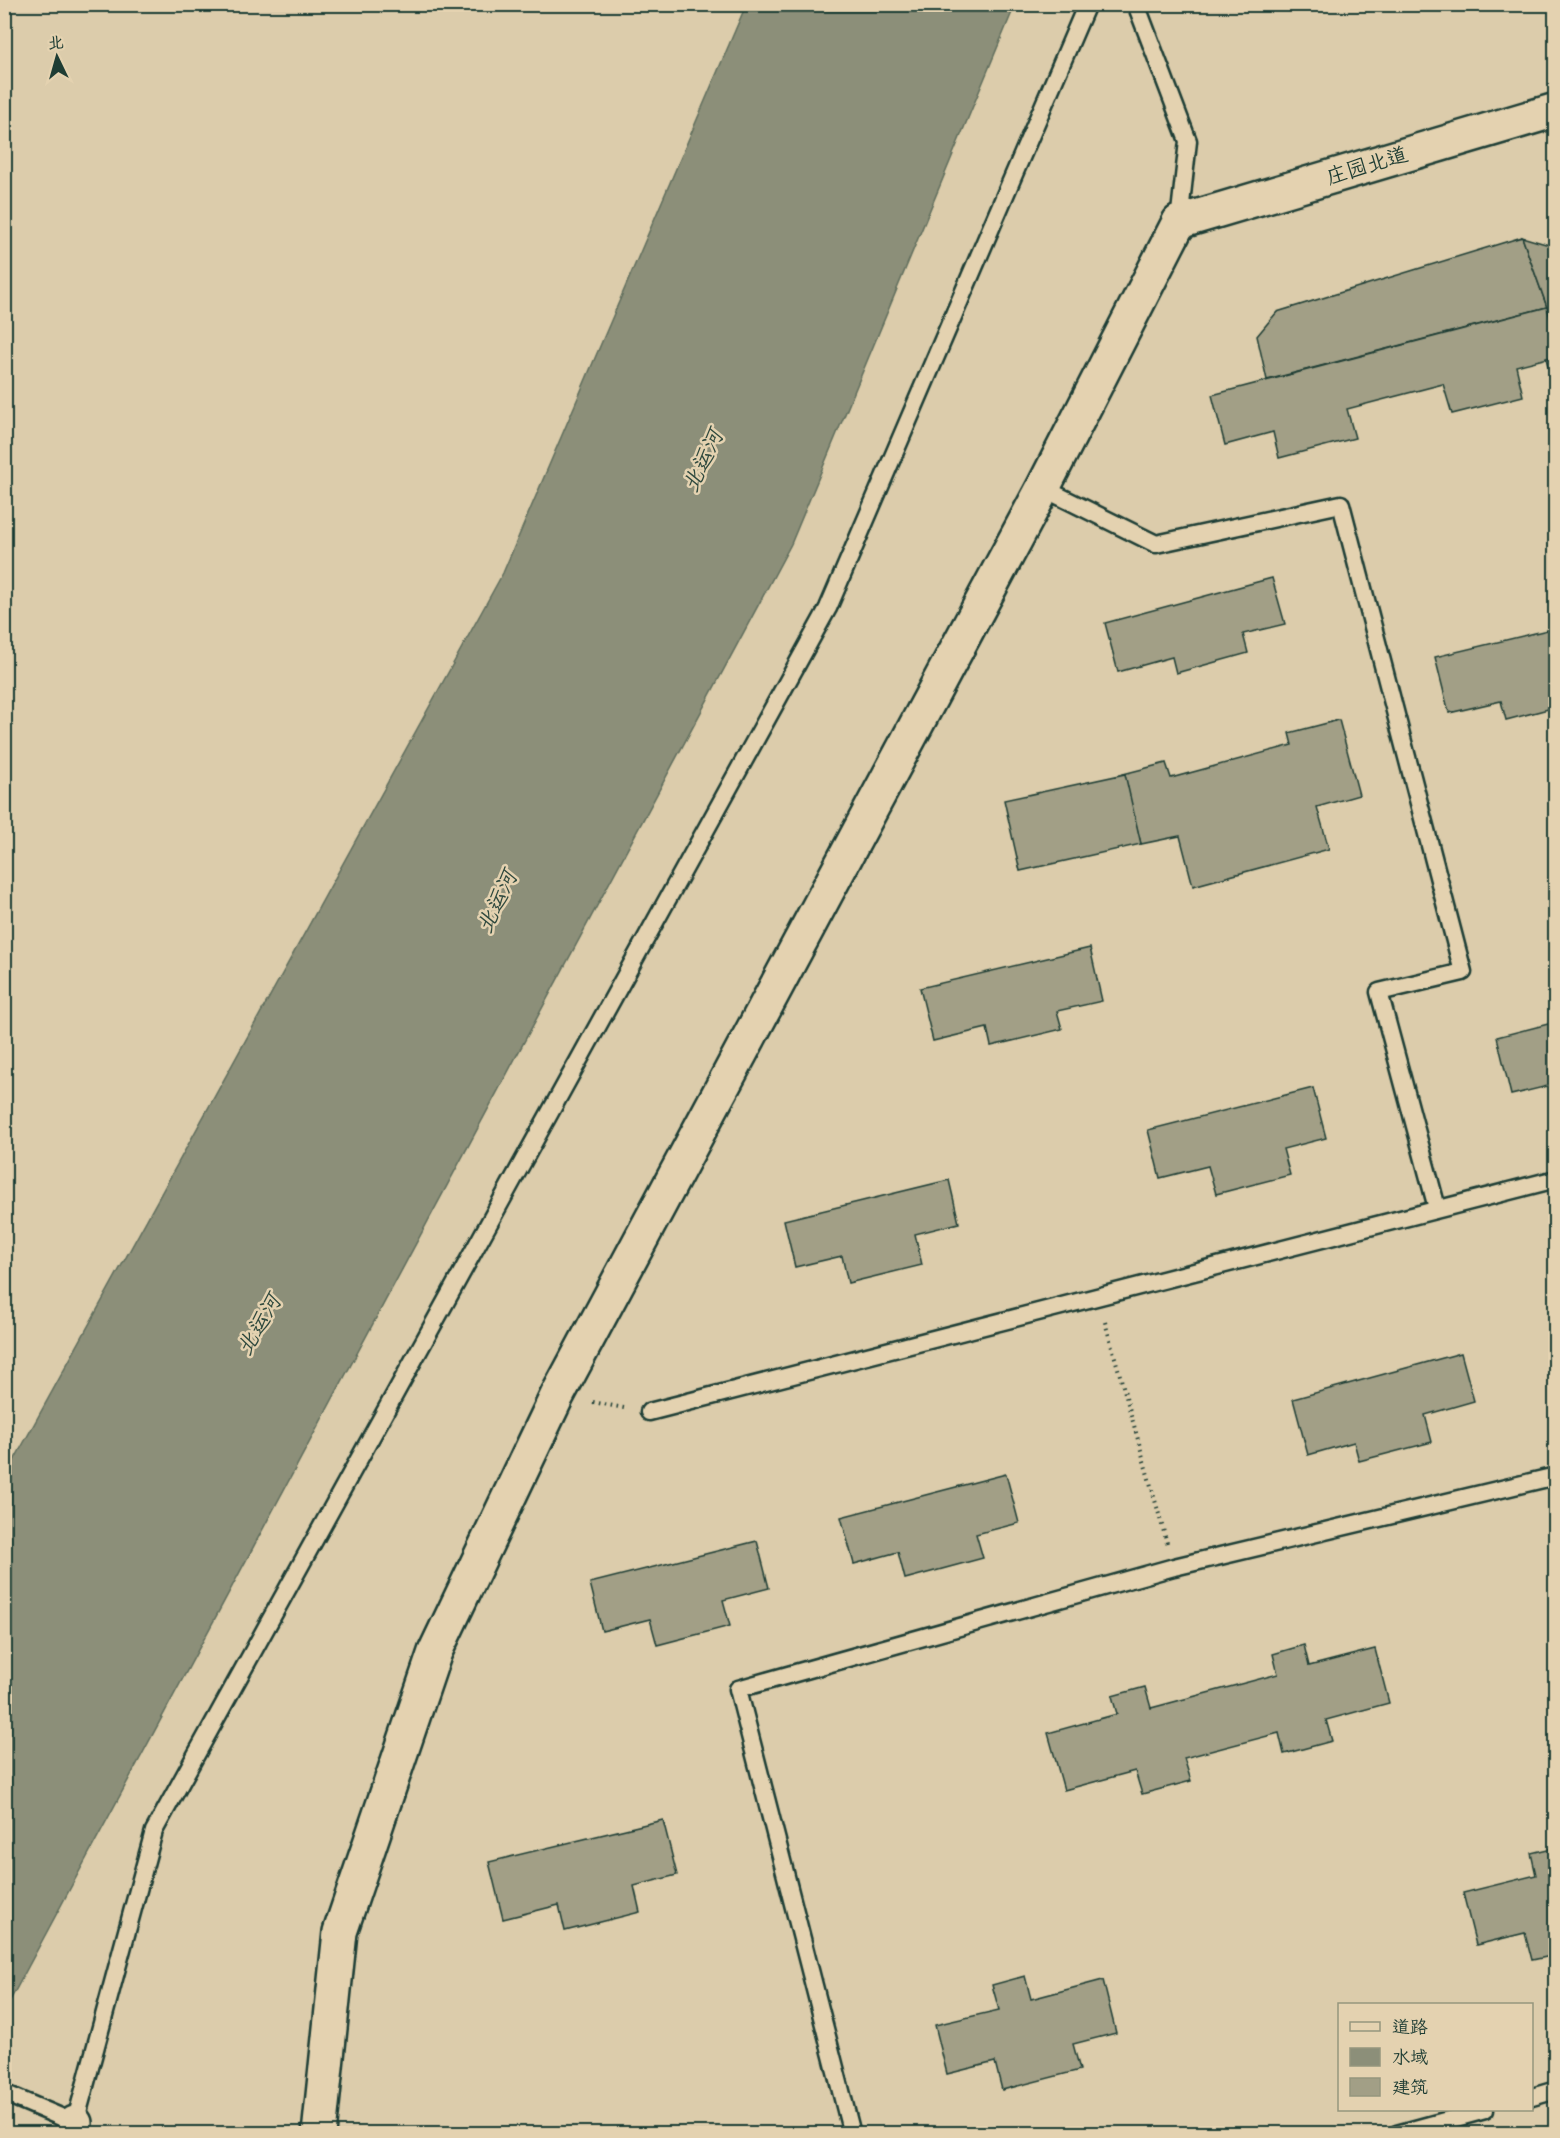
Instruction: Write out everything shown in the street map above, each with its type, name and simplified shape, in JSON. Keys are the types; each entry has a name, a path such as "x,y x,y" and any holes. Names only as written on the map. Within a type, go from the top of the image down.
{"street":[{"name":"庄园北道","path":"1179,222 1556,110"},
{"path":"320,2133 340,1932 435,1652 557,1396 1043,488 1179,222"}],"lane":[{"path":"4,2092 75,2128 154,1831 828,608 1088,4"},
{"path":"1136,4 1188,141 1179,222"},
{"path":"1043,488 1156,544 1341,504 1463,972 1379,992 1437,1209"},
{"path":"649,1412 1556,1179"},
{"path":"852,2133 738,1689 1174,1567 1556,1476"},
{"path":"1533,2097 1556,2090"},
{"path":"1397,2133 1478,2111"}],"path":[{"path":"1097,1297 1174,1567"},
{"path":"557,1396 649,1412"}],"water":[{"name":"北运河","path":"746,5 1015,5 791,544 5,2010 5,1477 503,573"}],"building":[{"path":"1522,237 1547,307 1267,380 1257,336 1277,312"},
{"path":"1522,237 1556,247 1556,338 1547,307"},
{"path":"1547,307 1556,338 1556,356 1516,366 1523,396 1452,414 1443,384 1347,409 1355,438 1279,458 1273,432 1225,445 1212,395"},
{"path":"1556,356 1556,398 1546,358"},
{"path":"1272,578 1285,624 1243,634 1248,653 1176,673 1172,657 1118,672 1105,623"},
{"path":"1556,628 1556,707 1506,720 1501,701 1449,713 1435,657"},
{"path":"1339,720 1359,795 1317,807 1329,849 1193,886 1180,836 1141,844 1123,774 1166,763 1171,778 1292,745 1289,733"},
{"path":"1125,774 1141,844 1020,871 1004,800"},
{"path":"1090,948 1102,1001 1057,1011 1062,1029 991,1046 987,1028 933,1041 920,988"},
{"path":"1556,1022 1556,1084 1511,1095 1497,1037"},
{"path":"1313,1088 1326,1138 1283,1149 1290,1175 1216,1194 1208,1166 1160,1178 1148,1130"},
{"path":"949,1180 959,1223 915,1234 922,1265 848,1283 842,1256 795,1267 784,1220"},
{"path":"1461,1353 1474,1401 1425,1415 1432,1442 1359,1461 1354,1442 1308,1455 1293,1399"},
{"path":"1006,1474 1019,1523 976,1534 983,1558 905,1579 898,1552 854,1564 841,1517"},
{"path":"757,1541 769,1588 723,1600 730,1626 657,1645 650,1619 602,1631 590,1583"},
{"path":"1304,1645 1309,1666 1375,1649 1389,1703 1326,1720 1332,1741 1284,1754 1279,1733 1184,1758 1191,1781 1142,1794 1135,1771 1064,1790 1048,1733 1117,1714 1112,1696 1145,1687 1151,1708 1278,1674 1273,1654"},
{"path":"663,1820 677,1875 634,1886 640,1912 565,1931 559,1905 503,1919 489,1862"},
{"path":"1556,1847 1556,1955 1532,1960 1525,1933 1476,1945 1463,1893 1536,1875 1531,1853"},
{"path":"1025,1976 1031,1999 1103,1980 1116,2033 1073,2044 1080,2070 1002,2090 995,2062 947,2074 935,2025 999,2010 992,1985"}]}
